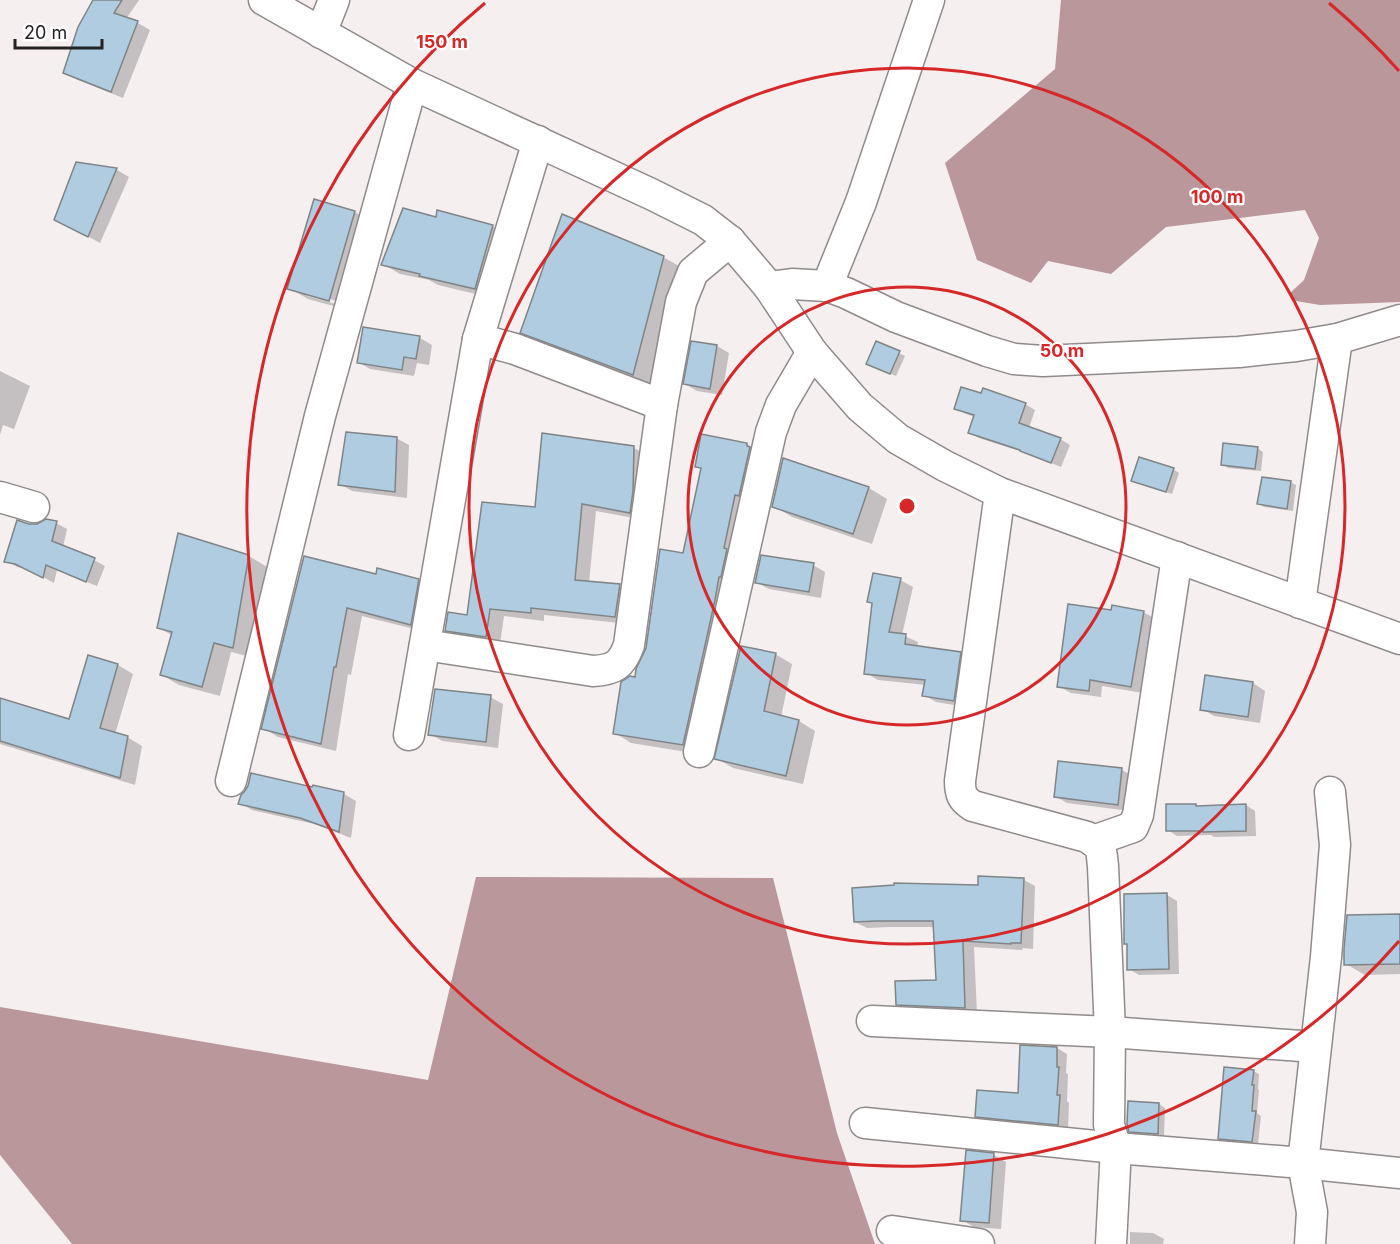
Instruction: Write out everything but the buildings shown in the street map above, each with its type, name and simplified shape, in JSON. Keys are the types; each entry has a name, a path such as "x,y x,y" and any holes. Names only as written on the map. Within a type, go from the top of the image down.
{"street":[{"path":"264,0 412,84 703,220 730,241 769,287 812,352 861,407 898,439 945,466 1000,493 1400,639"},
{"path":"321,33 334,0"},
{"path":"827,286 861,202 929,0"},
{"path":"231,781 320,416 412,84"},
{"path":"409,735 478,339 538,141"},
{"path":"425,645 593,671 606,670 625,657 629,645 662,405 681,302 693,272 730,241"},
{"path":"769,287 792,284 827,286 896,317 987,351 1014,359 1042,362 1239,352 1296,346 1337,339 1400,320"},
{"path":"478,339 515,349 662,405"},
{"path":"1300,603 1337,339"},
{"path":"699,752 771,432 781,405 812,352"},
{"path":"1000,493 960,791 964,801 973,806 1087,837 1097,842 1101,850 1110,1032 1109,1125 1116,1148 1111,1244"},
{"path":"0,497 34,507"},
{"path":"1093,841 1133,827 1138,815 1177,557"},
{"path":"1310,1244 1312,1212 1303,1163 1326,957 1335,845 1330,792"},
{"path":"872,1021 1110,1032 1315,1047"},
{"path":"865,1123 1400,1173"},
{"path":"892,1231 979,1244"}],"shaded area":[{"path":"1061,0 1400,0 1400,302 1320,305 1296,301 1289,294 1304,280 1319,238 1305,210 1166,227 1111,274 1048,261 1031,283 977,260 945,163 1055,69"},
{"path":"476,877 773,878 837,1133 875,1244 72,1244 0,1155 0,1007 428,1080"}]}
